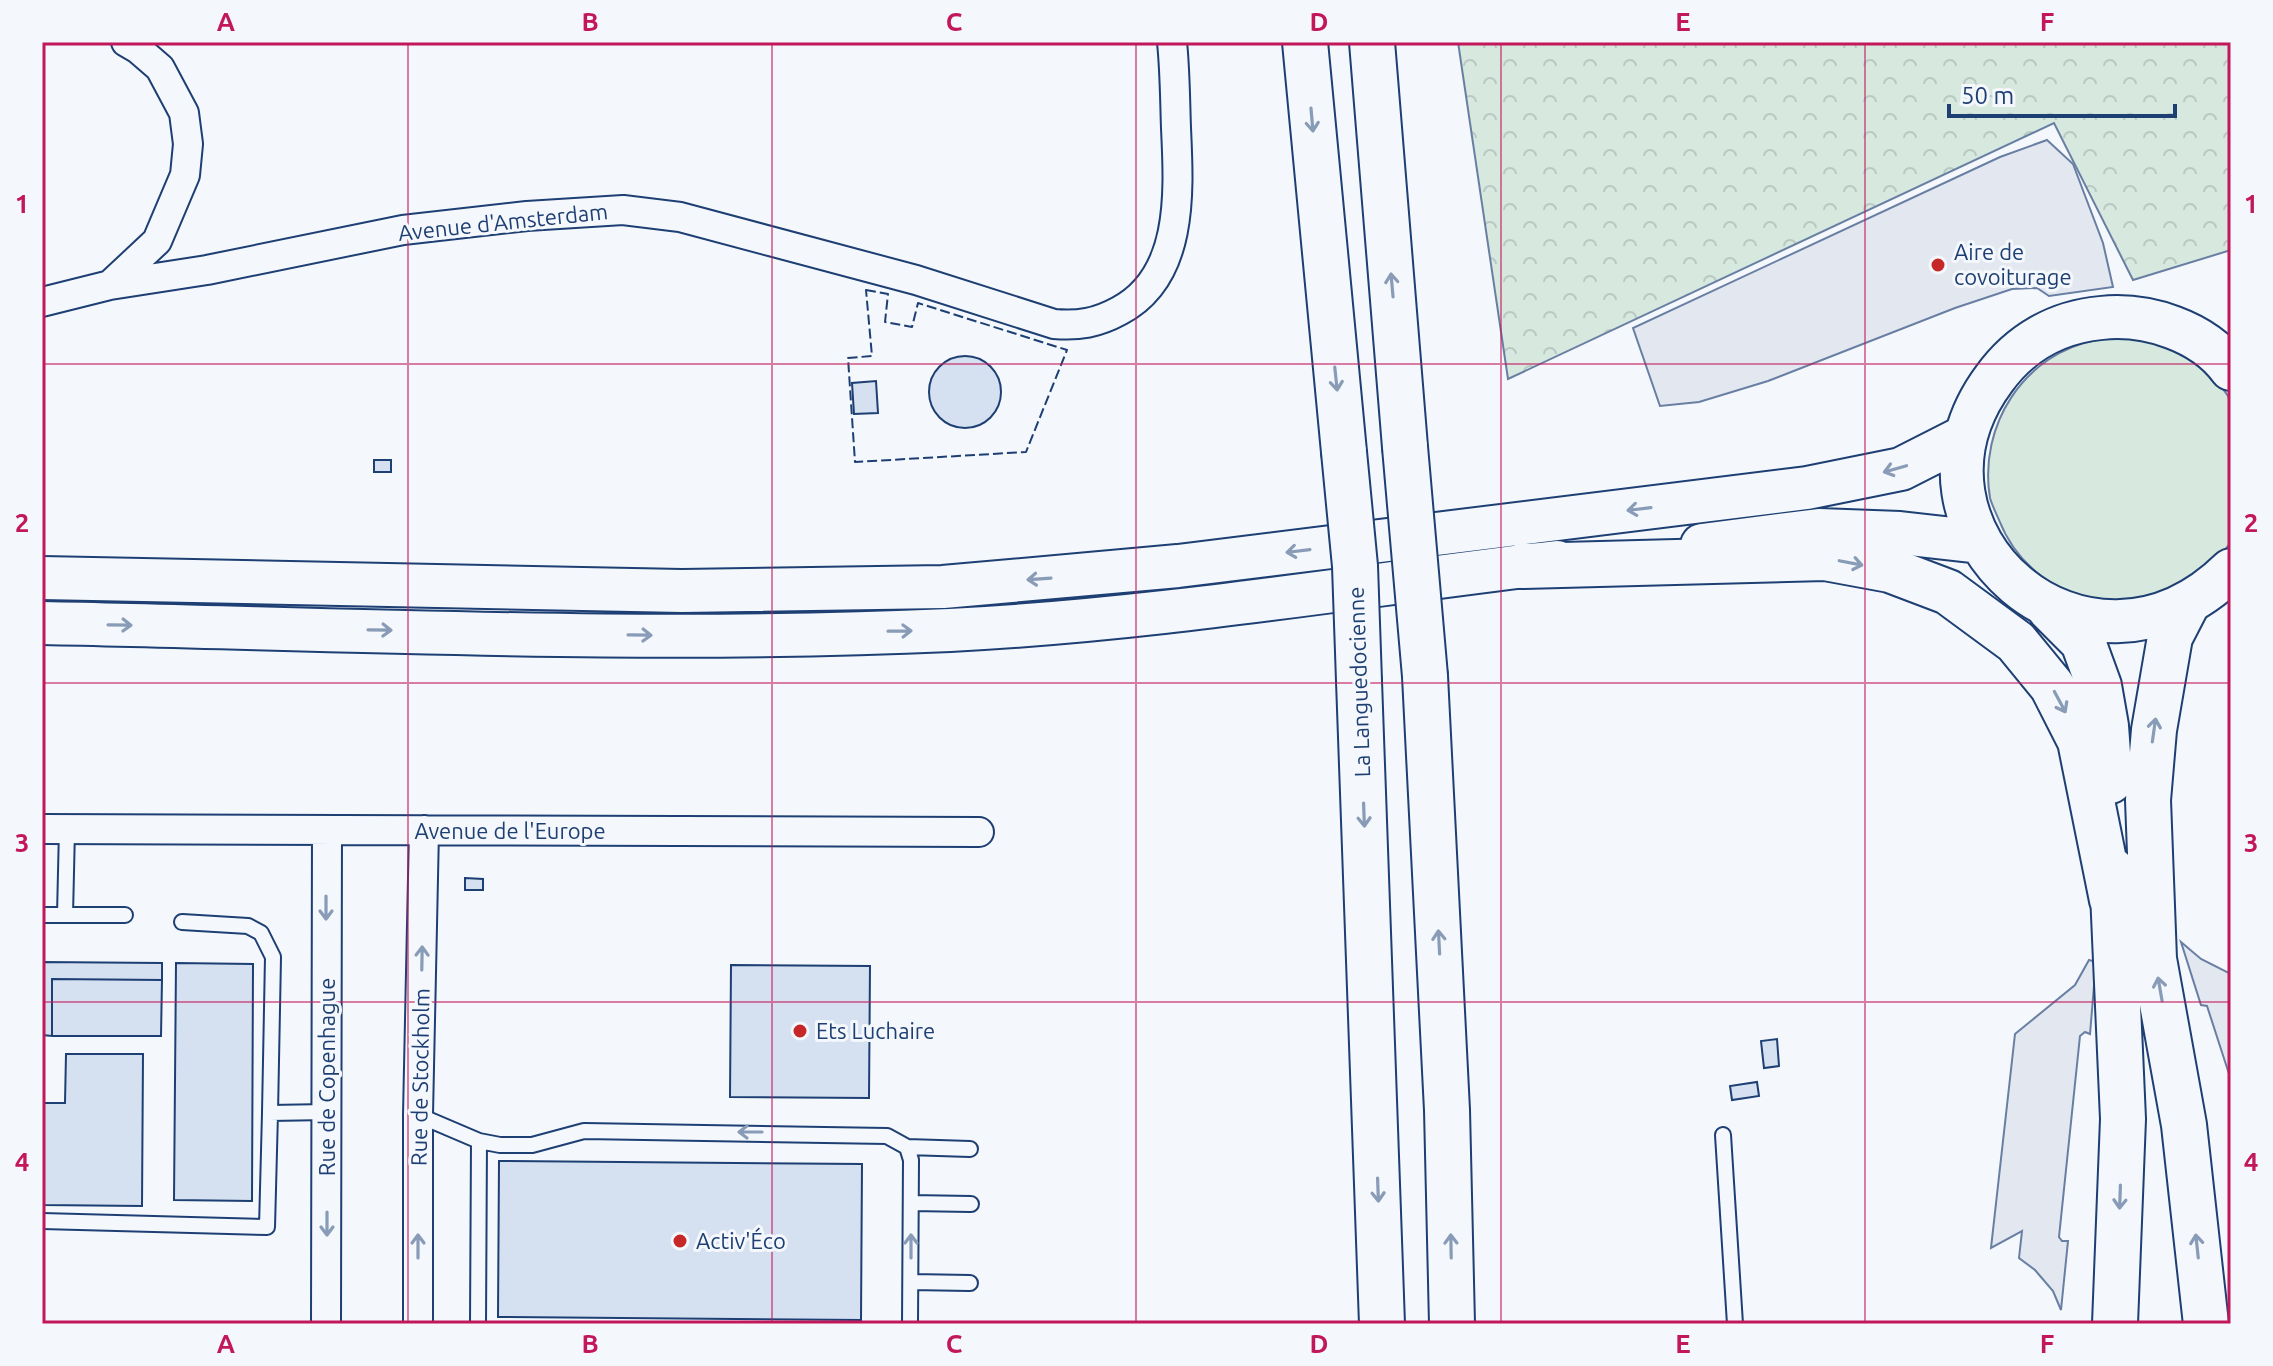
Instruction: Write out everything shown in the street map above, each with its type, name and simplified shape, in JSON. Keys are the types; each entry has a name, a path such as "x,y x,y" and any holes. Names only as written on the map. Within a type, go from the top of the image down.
{"highway":[{"name":"La Languedocienne","path":"1305,42 1355,566 1382,1324"},
{"path":"1372,42 1425,676 1447,1110 1452,1324"},
{"path":"1522,566 1825,558 1890,570 1948,592 2016,642 2052,686 2080,741 2112,900"},
{"path":"2186,606 2170,637 2154,730 2148,800 2154,959 2184,1125 2206,1324"},
{"path":"2050,609 2083,642 2099,686 2106,726 2123,1119 2115,1324"}],"main road":[{"path":"2230,366 2197,339 2160,322 2120,316 2079,320 2039,336 2006,362 1981,396 1966,436 1962,472 1967,508 1980,542 2010,581 2050,609 2095,622 2142,621 2186,606 2231,570"},
{"path":"42,578 682,591 943,587 1168,567 1807,488 1901,469 1966,436"},
{"path":"42,623 668,636 951,630 1165,612 1819,530 1900,533 1980,542"}],"street":[{"name":"Avenue d'Amsterdam","path":"110,285 157,241 185,175 188,144 184,113 160,68 126,42"},
{"name":"Avenue d'Amsterdam","path":"42,302 110,285 207,270 403,230 527,216 623,210 680,217 916,280 1054,324 1077,326 1102,321 1137,302 1164,266 1173,235 1178,172 1172,42"},
{"name":"Avenue de l'Europe","path":"54,829 979,832"},
{"name":"Rue de Copenhague","path":"326,1324 327,830"},
{"name":"Rue de Stockholm","path":"418,1324 418,1115 424,830"}],"lane":[{"path":"54,829 65,915"},
{"path":"42,915 125,915"},
{"path":"42,1221 267,1227 273,957 261,933 248,926 182,922"},
{"path":"270,1113 327,1112"},
{"path":"418,1115 479,1141 532,1145 584,1131 832,1133 887,1136 907,1147 970,1149"},
{"path":"1723,1135 1735,1324"},
{"path":"478,1324 479,1141"},
{"path":"907,1147 911,1160 910,1324"},
{"path":"911,1203 971,1204"},
{"path":"911,1282 970,1283"}],"green space":[{"path":"1458,42 2231,42 2231,250 2133,280 2054,123 1508,379"},
{"path":"2139,338 2190,358 2220,384 2228,396 2232,466 2231,540 2210,568 2175,591 2145,600 2099,601 2057,586 2039,574 2009,541 1990,498 1988,471 1991,445 1999,420 2012,397 2028,377 2048,360 2071,348 2097,340"}],"shaded area":[{"name":"Aire de covoiturage","path":"2047,140 2073,164 2103,243 2113,287 2049,296 2037,288 2012,289 1768,381 1699,402 1660,406 1633,328 2000,157"},
{"path":"2181,942 2201,959 2231,974 2231,1080 2207,1006 2201,1005"},
{"path":"2089,960 2096,962 2090,1034 2085,1032 2080,1036 2059,1237 2062,1241 2068,1241 2061,1310 2053,1291 2035,1270 2019,1258 2022,1231 1991,1248 2015,1034 2075,985"}],"building":[{"path":"972,356 991,366 999,378 999,406 991,418 979,426 958,428 939,418 931,406 929,385 939,366 951,358"},
{"path":"876,381 878,413 854,414 852,383"},
{"path":"374,460 391,460 391,472 374,472"},
{"path":"465,878 483,879 483,890 465,890"},
{"path":"42,962 162,963 162,980 52,979 52,1036 42,1035"},
{"path":"176,963 253,964 252,1201 174,1200"},
{"name":"Ets Luchaire","path":"731,965 870,966 869,1098 730,1097"},
{"path":"52,979 162,980 161,1036 52,1036"},
{"path":"1777,1039 1779,1066 1764,1068 1761,1041"},
{"path":"66,1054 143,1054 142,1206 42,1205 42,1103 65,1103"},
{"path":"1757,1082 1759,1096 1732,1100 1730,1086"},
{"name":"Activ'Éco","path":"499,1161 862,1164 861,1320 498,1317"}],"fence":[{"path":"866,290 888,294 885,322 912,327 918,303 1067,350 1026,452 855,462 848,358 872,356 866,290"}],"place":[{"name":"Aire de covoiturage","path":"1938,265"},
{"name":"Ets Luchaire","path":"800,1031"},
{"name":"Activ'Éco","path":"680,1241"}]}
